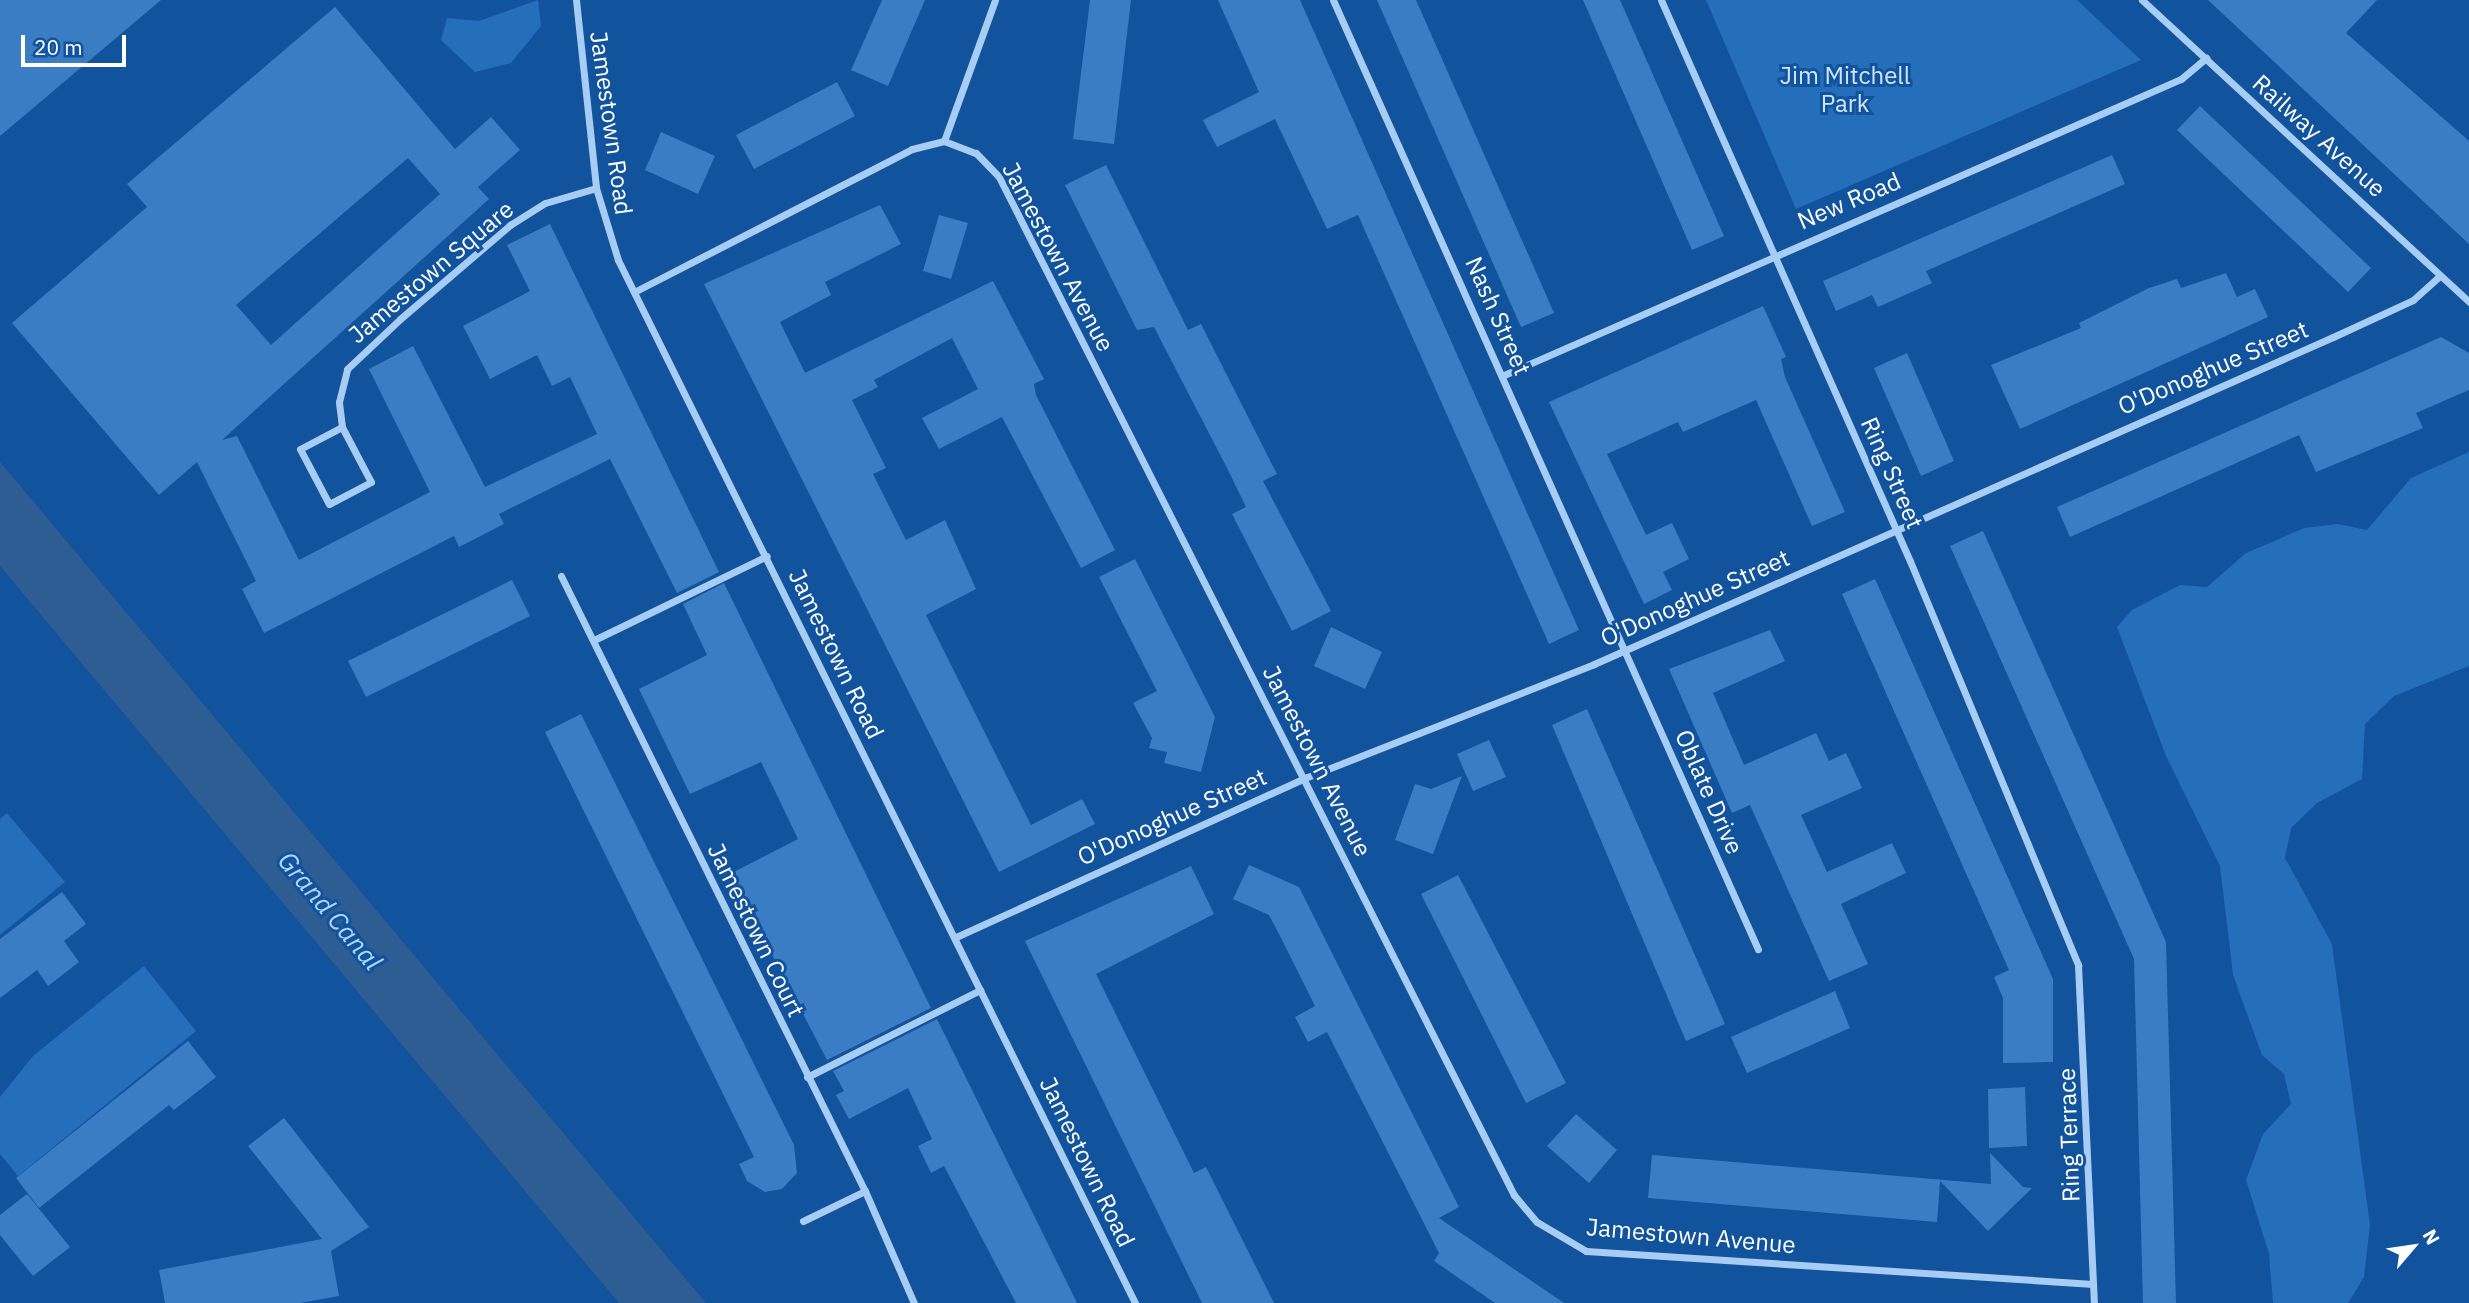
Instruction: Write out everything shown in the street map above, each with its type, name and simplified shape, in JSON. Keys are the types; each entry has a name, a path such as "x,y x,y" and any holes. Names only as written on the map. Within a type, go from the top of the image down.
{"street":[{"name":"Jamestown Road","path":"576,0 596,188 634,292 956,937 1135,1303"},
{"path":"634,292 912,149 944,141 995,0"},
{"name":"Nash Street","path":"1333,0 1504,375 1625,650"},
{"name":"Ring Street","path":"1661,0 1896,529 2078,965"},
{"name":"Railway Avenue","path":"2142,0 2469,302"},
{"name":"New Road","path":"1504,375 1775,254 2181,79 2206,58"},
{"name":"Jamestown Avenue","path":"944,141 976,153 999,177 1514,1195 1559,1240 1586,1251 2093,1284"},
{"name":"Jamestown Square","path":"342,427 300,449 329,504 371,482 342,427 339,402 347,369 400,319 510,225 545,203 596,188"},
{"name":"O'Donoghue Street","path":"956,937 1305,778 1625,650 2389,312 2440,276"},
{"path":"594,640 767,556"},
{"name":"Jamestown Court","path":"561,576 865,1191 914,1303"},
{"name":"Oblate Drive","path":"1625,650 1758,949"},
{"name":"Ring Terrace","path":"2078,965 2094,1303"},
{"path":"807,1077 980,990"},
{"path":"803,1221 865,1191"}],"green space":[{"path":"538,0 541,26 511,63 475,72 441,40 447,18 479,21"},
{"name":"Jim Mitchell Park","path":"1706,0 2077,0 2141,60 1796,209"},
{"path":"2469,452 2469,666 2394,696 2365,724 2362,779 2317,803 2291,828 2285,858 2332,944 2370,1225 2364,1277 2348,1303 2273,1303 2269,1254 2246,1180 2263,1134 2291,1104 2284,1074 2262,1055 2233,975 2220,866 2166,756 2117,627 2132,610 2180,585 2207,587 2246,553 2304,528 2338,524 2367,530 2411,478"},
{"path":"7,813 65,882 0,935 0,819"},
{"path":"144,966 196,1031 18,1176 0,1154 0,1097 33,1056"}],"water":[{"name":"Grand Canal","path":"0,462 706,1303 619,1303 0,566"}],"building":[{"path":"0,0 161,0 0,136"},
{"path":"882,0 925,0 888,86 851,70"},
{"path":"1090,0 1131,0 1114,144 1073,139"},
{"path":"1218,0 1300,0 1579,630 1549,644 1358,215 1327,229 1275,119 1217,147 1203,120 1259,92"},
{"path":"1377,0 1416,0 1554,313 1521,327"},
{"path":"1583,0 1620,0 1724,236 1692,250"},
{"path":"2208,0 2377,0 2346,33 2469,141 2469,244"},
{"path":"335,7 455,149 491,117 520,150 478,187 489,199 222,440 237,436 299,560 430,492 369,369 413,346 485,487 597,434 570,377 552,386 537,355 490,379 463,326 530,291 507,245 550,224 719,572 677,593 610,459 499,514 504,524 459,547 454,536 264,633 242,589 256,581 197,462 159,495 12,323 147,207 127,184","holes":["408,158 440,194 271,345 236,305"]},
{"path":"837,82 855,116 754,169 736,135"},
{"path":"2200,106 2371,268 2348,292 2177,130"},
{"path":"661,132 715,156 698,194 645,170"},
{"path":"2112,155 2125,184 1926,271 1932,283 1878,307 1872,295 1836,311 1823,281"},
{"path":"1106,165 1188,330 1201,324 1277,474 1263,481 1331,611 1292,631 1232,514 1246,507 1227,468 1154,327 1137,330 1065,185"},
{"path":"880,205 901,244 825,282 831,295 780,322 805,373 993,281 1044,379 1034,384 1036,395 1115,550 1081,568 1002,417 939,449 922,418 978,389 952,338 874,380 878,387 852,400 886,468 873,474 906,540 945,520 976,589 926,615 1031,825 1082,799 1095,824 999,872 704,284"},
{"path":"939,215 968,223 951,279 923,271"},
{"path":"2226,273 2237,297 2255,289 2268,317 2020,429 1991,365 2081,328 2079,323 2149,288 2177,279 2181,288"},
{"path":"1763,306 1786,357 1781,359 1785,377 1845,512 1812,526 1756,400 1683,432 1678,422 1607,454 1646,535 1672,523 1689,559 1663,572 1672,590 1644,604 1549,402"},
{"path":"2441,337 2469,353 2469,390 2416,413 2423,428 2316,472 2299,435 2070,537 2057,507"},
{"path":"1907,353 1954,461 1921,476 1874,368"},
{"path":"1983,531 2166,942 2176,1303 2143,1303 2134,959 1950,546"},
{"path":"1135,559 1215,717 1201,772 1164,763 1167,752 1149,748 1152,738 1133,703 1157,691 1099,577"},
{"path":"1875,579 2053,979 2053,1062 2003,1063 2003,998 1994,977 2009,970 1842,594"},
{"path":"512,580 530,616 366,697 348,661"},
{"path":"724,583 931,1008 827,1060 730,874 798,839 761,762 690,794 639,689 707,655 683,604"},
{"path":"1331,627 1382,652 1365,689 1314,666"},
{"path":"1770,630 1785,661 1713,693 1744,765 1816,733 1829,761 1846,753 1862,788 1801,815 1827,872 1892,843 1906,873 1841,904 1868,964 1829,981 1750,805 1732,813 1669,669"},
{"path":"1587,709 1725,1024 1686,1041 1552,725"},
{"path":"581,714 794,1145 797,1173 782,1189 765,1192 747,1181 739,1164 754,1157 545,732"},
{"path":"1489,740 1506,777 1473,791 1457,754"},
{"path":"1462,776 1433,854 1395,840 1415,784 1431,789"},
{"path":"1249,865 1299,887 1459,1207 1439,1218 1564,1303 1495,1303 1434,1261 1439,1253 1327,1032 1308,1042 1295,1017 1315,1006 1269,915 1233,899"},
{"path":"1191,866 1214,914 1096,974 1194,1173 1206,1167 1274,1303 1202,1303 1025,941"},
{"path":"1458,875 1566,1083 1526,1103 1421,894"},
{"path":"62,892 86,924 64,941 79,962 48,986 37,970 0,998 0,939"},
{"path":"1835,991 1850,1028 1747,1073 1731,1037"},
{"path":"937,1019 1077,1303 1016,1303 944,1166 931,1173 918,1146 932,1139 908,1088 849,1119 836,1095 844,1091 833,1071"},
{"path":"188,1041 216,1077 174,1110 169,1105 39,1208 16,1178"},
{"path":"2025,1087 2027,1146 1989,1148 1988,1089"},
{"path":"1576,1114 1617,1150 1589,1183 1547,1146"},
{"path":"284,1118 369,1227 331,1251 339,1296 300,1303 165,1303 159,1270 322,1239 248,1146"},
{"path":"1990,1153 2023,1187 2032,1188 1988,1231 1940,1181 1937,1222 1648,1198 1652,1155 1991,1184"},
{"path":"27,1194 70,1247 33,1276 0,1235 0,1215"}]}
